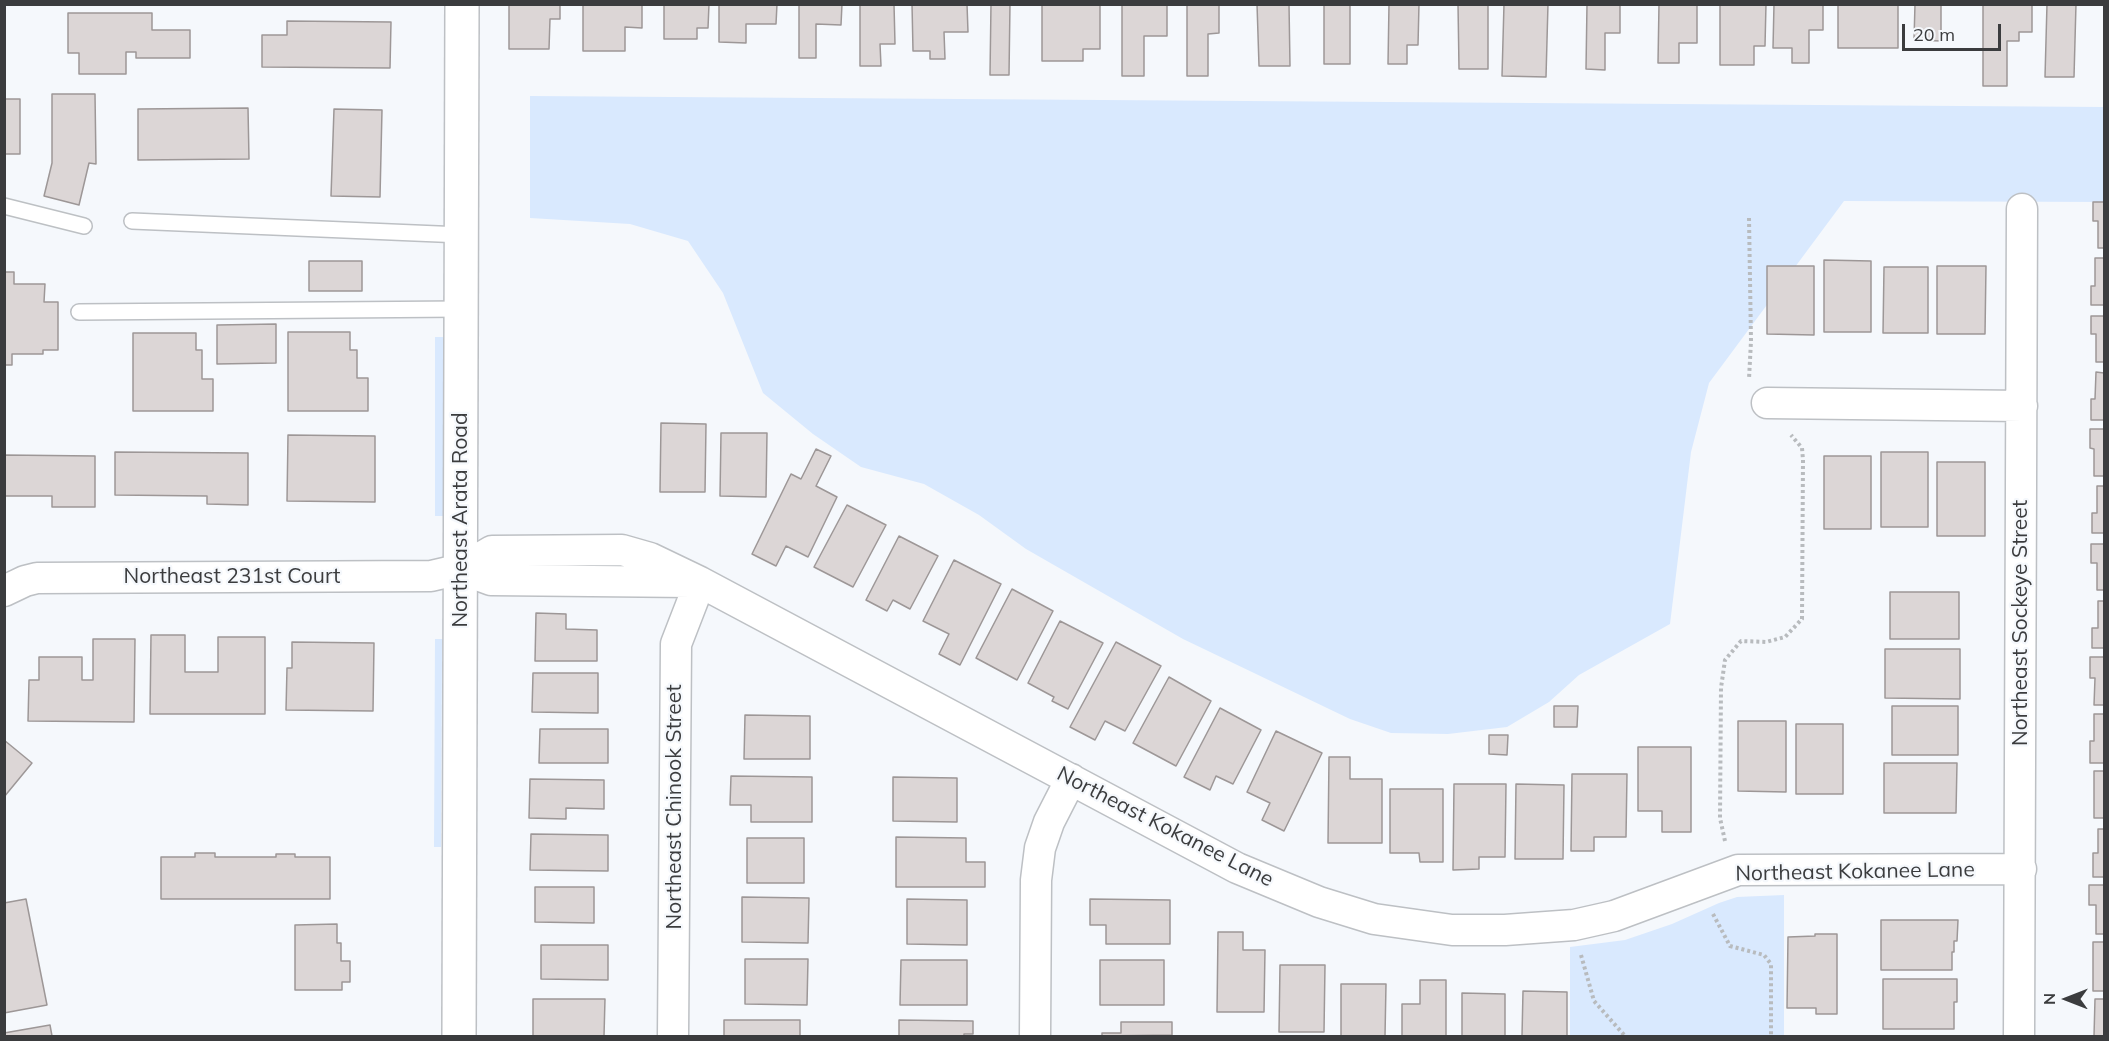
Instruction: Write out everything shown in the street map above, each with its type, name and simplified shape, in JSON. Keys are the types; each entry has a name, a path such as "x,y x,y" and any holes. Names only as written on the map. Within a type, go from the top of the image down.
{"street":[{"name":"Northeast Arata Road","path":"459,1036 462,4"},
{"name":"Northeast Sockeye Street","path":"2019,1036 2022,209"},
{"path":"1758,392 2022,406"},
{"name":"Northeast Kokanee Lane","path":"461,569 491,580 700,582 1237,868 1319,902 1374,919 1452,930 1574,926 1614,916 1738,870 2021,869"},
{"name":"Northeast 231st Court","path":"4,591 25,580 37,578 430,576 461,569"},
{"name":"Northeast Chinook Street","path":"673,1036 676,644 700,582"},
{"path":"1035,1036 1036,880 1040,848 1049,822 1071,779"}],"lane":[{"path":"4,206 84,226"},
{"path":"132,220 462,235"},
{"path":"79,312 461,309"}],"path":[{"path":"1749,218 1751,341 1758,392"},
{"path":"1731,872 1720,818 1721,688 1725,660 1741,641 1766,642 1785,637 1802,619 1803,460 1802,448 1790,434"},
{"path":"1700,884 1730,946 1764,956 1771,964 1771,1036"},
{"path":"1574,926 1594,1001 1625,1036"}],"shaded area":[{"path":"530,96 2104,107 2104,202 1844,201 1709,383 1691,452 1670,624 1579,675 1549,702 1507,727 1448,734 1391,733 1350,719 1183,639 1026,549 979,515 924,484 861,467 813,434 763,393 723,293 688,241 630,224 530,218"},
{"path":"435,337 443,337 443,516 435,516"},
{"path":"435,639 442,639 441,847 434,847"},
{"path":"1784,895 1784,1036 1570,1036 1570,947 1625,940 1672,924 1737,897"}],"building":[{"path":"509,4 560,4 560,19 550,19 549,49 509,49"},
{"path":"583,4 642,4 642,28 625,27 625,51 583,51"},
{"path":"664,4 709,4 708,28 697,28 697,39 664,39"},
{"path":"719,4 777,4 776,24 746,24 746,43 719,42"},
{"path":"799,4 842,4 841,25 816,24 816,58 799,58"},
{"path":"860,4 894,4 895,44 880,44 881,66 860,66"},
{"path":"912,4 967,4 968,32 944,32 945,59 930,59 930,51 913,51"},
{"path":"991,4 1010,4 1009,75 990,75"},
{"path":"1042,4 1100,4 1100,49 1083,49 1083,61 1042,61"},
{"path":"1122,4 1167,4 1167,36 1144,36 1144,76 1122,76"},
{"path":"1187,4 1219,4 1219,33 1208,34 1208,76 1187,76"},
{"path":"1257,4 1289,4 1290,66 1259,66"},
{"path":"1324,4 1350,4 1350,64 1324,64"},
{"path":"1389,4 1419,4 1418,45 1407,45 1407,64 1388,64"},
{"path":"1458,4 1488,4 1488,69 1459,69"},
{"path":"1504,4 1548,4 1546,77 1502,76"},
{"path":"1587,4 1620,4 1620,33 1605,33 1605,70 1586,69"},
{"path":"1659,4 1697,4 1697,43 1679,43 1679,63 1658,63"},
{"path":"1720,4 1766,4 1765,46 1754,46 1754,65 1720,65"},
{"path":"1774,4 1823,4 1823,30 1809,30 1809,63 1792,63 1792,48 1773,48"},
{"path":"1838,4 1898,4 1898,48 1838,48"},
{"path":"1915,4 1941,4 1941,41 1914,40"},
{"path":"1983,4 2032,4 2032,32 2019,32 2019,41 2007,41 2007,86 1983,86"},
{"path":"2047,4 2076,4 2074,77 2045,77"},
{"path":"68,13 152,13 152,30 190,30 190,58 136,58 136,52 126,52 126,74 79,74 79,53 68,53"},
{"path":"287,21 391,22 390,68 262,67 262,35 287,35"},
{"path":"52,94 95,94 96,164 89,163 79,205 44,196 52,163"},
{"path":"4,99 20,99 20,154 4,154"},
{"path":"248,108 249,159 138,160 138,109"},
{"path":"334,109 382,110 380,197 331,196"},
{"path":"2093,202 2104,202 2104,248 2098,248 2098,221 2093,221"},
{"path":"2095,258 2104,258 2104,305 2091,305 2091,286 2095,286"},
{"path":"1824,260 1871,261 1871,332 1824,332"},
{"path":"309,261 362,261 362,291 309,291"},
{"path":"1767,266 1814,266 1814,335 1767,334"},
{"path":"1937,266 1986,266 1985,334 1937,334"},
{"path":"1884,267 1928,267 1928,333 1883,333"},
{"path":"4,272 14,272 14,284 45,284 44,302 58,302 58,350 43,350 43,354 12,354 12,365 4,365"},
{"path":"2091,316 2104,316 2104,362 2096,362 2096,334 2091,334"},
{"path":"276,324 276,363 217,364 217,325"},
{"path":"288,332 350,332 350,350 357,350 357,378 368,378 368,411 288,411"},
{"path":"133,333 196,333 196,350 202,350 202,379 213,379 213,411 133,411"},
{"path":"2096,372 2104,373 2104,420 2091,420 2091,399 2095,399"},
{"path":"661,423 706,424 705,492 660,492"},
{"path":"2090,429 2104,429 2104,476 2094,476 2094,449 2090,448"},
{"path":"721,433 767,433 766,497 720,496"},
{"path":"288,435 375,436 375,502 287,501"},
{"path":"816,449 831,456 816,486 837,497 808,557 786,546 776,566 752,554 791,474 801,479"},
{"path":"115,452 248,453 248,505 207,504 207,496 115,495"},
{"path":"1881,452 1928,452 1928,527 1881,527"},
{"path":"4,455 95,456 95,507 52,507 52,496 4,496"},
{"path":"1824,456 1871,456 1871,529 1824,529"},
{"path":"1937,462 1985,462 1985,536 1937,536"},
{"path":"2097,486 2104,486 2104,533 2092,533 2092,513 2097,513"},
{"path":"847,505 886,525 853,587 814,567"},
{"path":"899,536 938,556 910,609 893,600 887,611 866,600"},
{"path":"2091,544 2104,544 2104,590 2097,590 2097,563 2091,563"},
{"path":"954,560 1001,584 960,665 939,654 949,634 923,621"},
{"path":"1012,589 1053,611 1017,680 976,658"},
{"path":"1890,592 1959,592 1959,639 1890,639"},
{"path":"2098,601 2104,601 2104,648 2092,648 2092,628 2098,628"},
{"path":"536,613 566,614 566,629 597,630 597,661 535,661"},
{"path":"1060,621 1103,643 1068,709 1052,701 1054,697 1028,683"},
{"path":"151,635 185,635 185,672 218,672 218,637 265,637 265,714 150,714"},
{"path":"93,639 135,639 134,722 28,721 29,680 39,680 39,657 82,657 82,680 93,680"},
{"path":"292,642 374,643 373,711 286,710 287,668 292,668"},
{"path":"1116,642 1161,666 1125,731 1105,721 1095,740 1070,727"},
{"path":"1885,649 1960,649 1960,699 1885,698"},
{"path":"2090,657 2104,657 2104,705 2094,705 2095,678 2090,678"},
{"path":"533,673 598,673 598,713 532,712"},
{"path":"1169,677 1211,701 1176,766 1133,743"},
{"path":"1554,706 1578,706 1577,727 1554,727"},
{"path":"1892,706 1958,706 1958,755 1892,755"},
{"path":"1220,708 1261,730 1233,784 1216,776 1210,790 1184,777"},
{"path":"2094,714 2104,714 2104,763 2090,763 2090,741 2094,741"},
{"path":"745,715 810,716 810,759 744,759"},
{"path":"1738,721 1786,721 1786,792 1738,791"},
{"path":"1796,724 1843,724 1843,794 1796,794"},
{"path":"540,729 608,729 608,763 539,763"},
{"path":"1276,731 1322,753 1284,831 1262,820 1270,803 1247,792"},
{"path":"1489,735 1508,735 1507,755 1489,754"},
{"path":"4,740 32,763 4,797"},
{"path":"1638,747 1691,747 1691,832 1662,832 1662,811 1638,811"},
{"path":"1329,757 1350,757 1350,779 1382,779 1382,843 1328,843"},
{"path":"1884,763 1957,763 1956,813 1884,813"},
{"path":"2094,771 2104,771 2104,818 2094,818"},
{"path":"1572,774 1627,774 1626,837 1594,837 1594,851 1571,851"},
{"path":"731,776 812,777 812,822 751,822 751,805 730,805"},
{"path":"893,777 957,778 957,822 893,821"},
{"path":"530,779 604,780 604,809 566,808 566,819 529,818"},
{"path":"1454,784 1506,784 1505,857 1479,857 1479,869 1453,870"},
{"path":"1516,784 1564,785 1563,859 1515,859"},
{"path":"1390,789 1443,789 1443,862 1420,862 1419,853 1390,853"},
{"path":"2098,829 2104,829 2104,877 2093,877 2093,853 2098,853"},
{"path":"531,834 608,835 608,871 530,870"},
{"path":"896,837 966,838 966,862 985,862 985,887 896,887"},
{"path":"747,838 804,838 804,883 747,883"},
{"path":"195,853 215,853 215,857 276,857 276,854 295,854 295,857 330,857 330,899 161,899 161,857 195,857"},
{"path":"2089,885 2104,885 2104,934 2096,934 2096,905 2089,905"},
{"path":"535,887 594,887 594,923 535,922"},
{"path":"742,897 809,898 808,943 742,942"},
{"path":"26,899 47,1005 4,1013 4,903"},
{"path":"907,899 967,900 967,945 907,944"},
{"path":"1090,899 1170,900 1170,944 1106,944 1106,925 1090,925"},
{"path":"1881,920 1958,920 1957,941 1954,941 1954,952 1952,952 1952,970 1881,970"},
{"path":"337,924 337,943 341,943 341,961 350,961 350,982 342,982 342,990 295,990 295,925"},
{"path":"1218,932 1243,932 1243,950 1265,950 1264,1012 1217,1012"},
{"path":"1815,934 1837,934 1837,1014 1816,1014 1816,1008 1787,1008 1788,937 1815,936"},
{"path":"2093,942 2104,942 2104,991 2093,991"},
{"path":"541,945 608,945 608,980 541,979"},
{"path":"745,959 808,959 807,1005 745,1004"},
{"path":"901,960 967,960 967,1005 900,1005"},
{"path":"1100,960 1164,960 1164,1005 1100,1005"},
{"path":"1280,965 1325,965 1324,1032 1279,1032"},
{"path":"1883,979 1957,979 1954,1029 1883,1029"},
{"path":"1420,980 1446,980 1446,1036 1402,1036 1402,1004 1420,1004"},
{"path":"1341,984 1386,984 1385,1036 1341,1036"},
{"path":"1523,991 1567,992 1567,1036 1522,1036"},
{"path":"1462,993 1505,994 1505,1036 1462,1036"},
{"path":"533,999 605,999 604,1036 533,1036"},
{"path":"2095,999 2104,999 2104,1036 2094,1036"},
{"path":"724,1020 800,1020 800,1036 724,1036"},
{"path":"899,1020 973,1021 973,1034 899,1036"},
{"path":"1121,1022 1172,1022 1172,1035 1102,1036 1102,1033 1121,1033"},
{"path":"50,1025 52,1036 5,1036 4,1033"}]}
